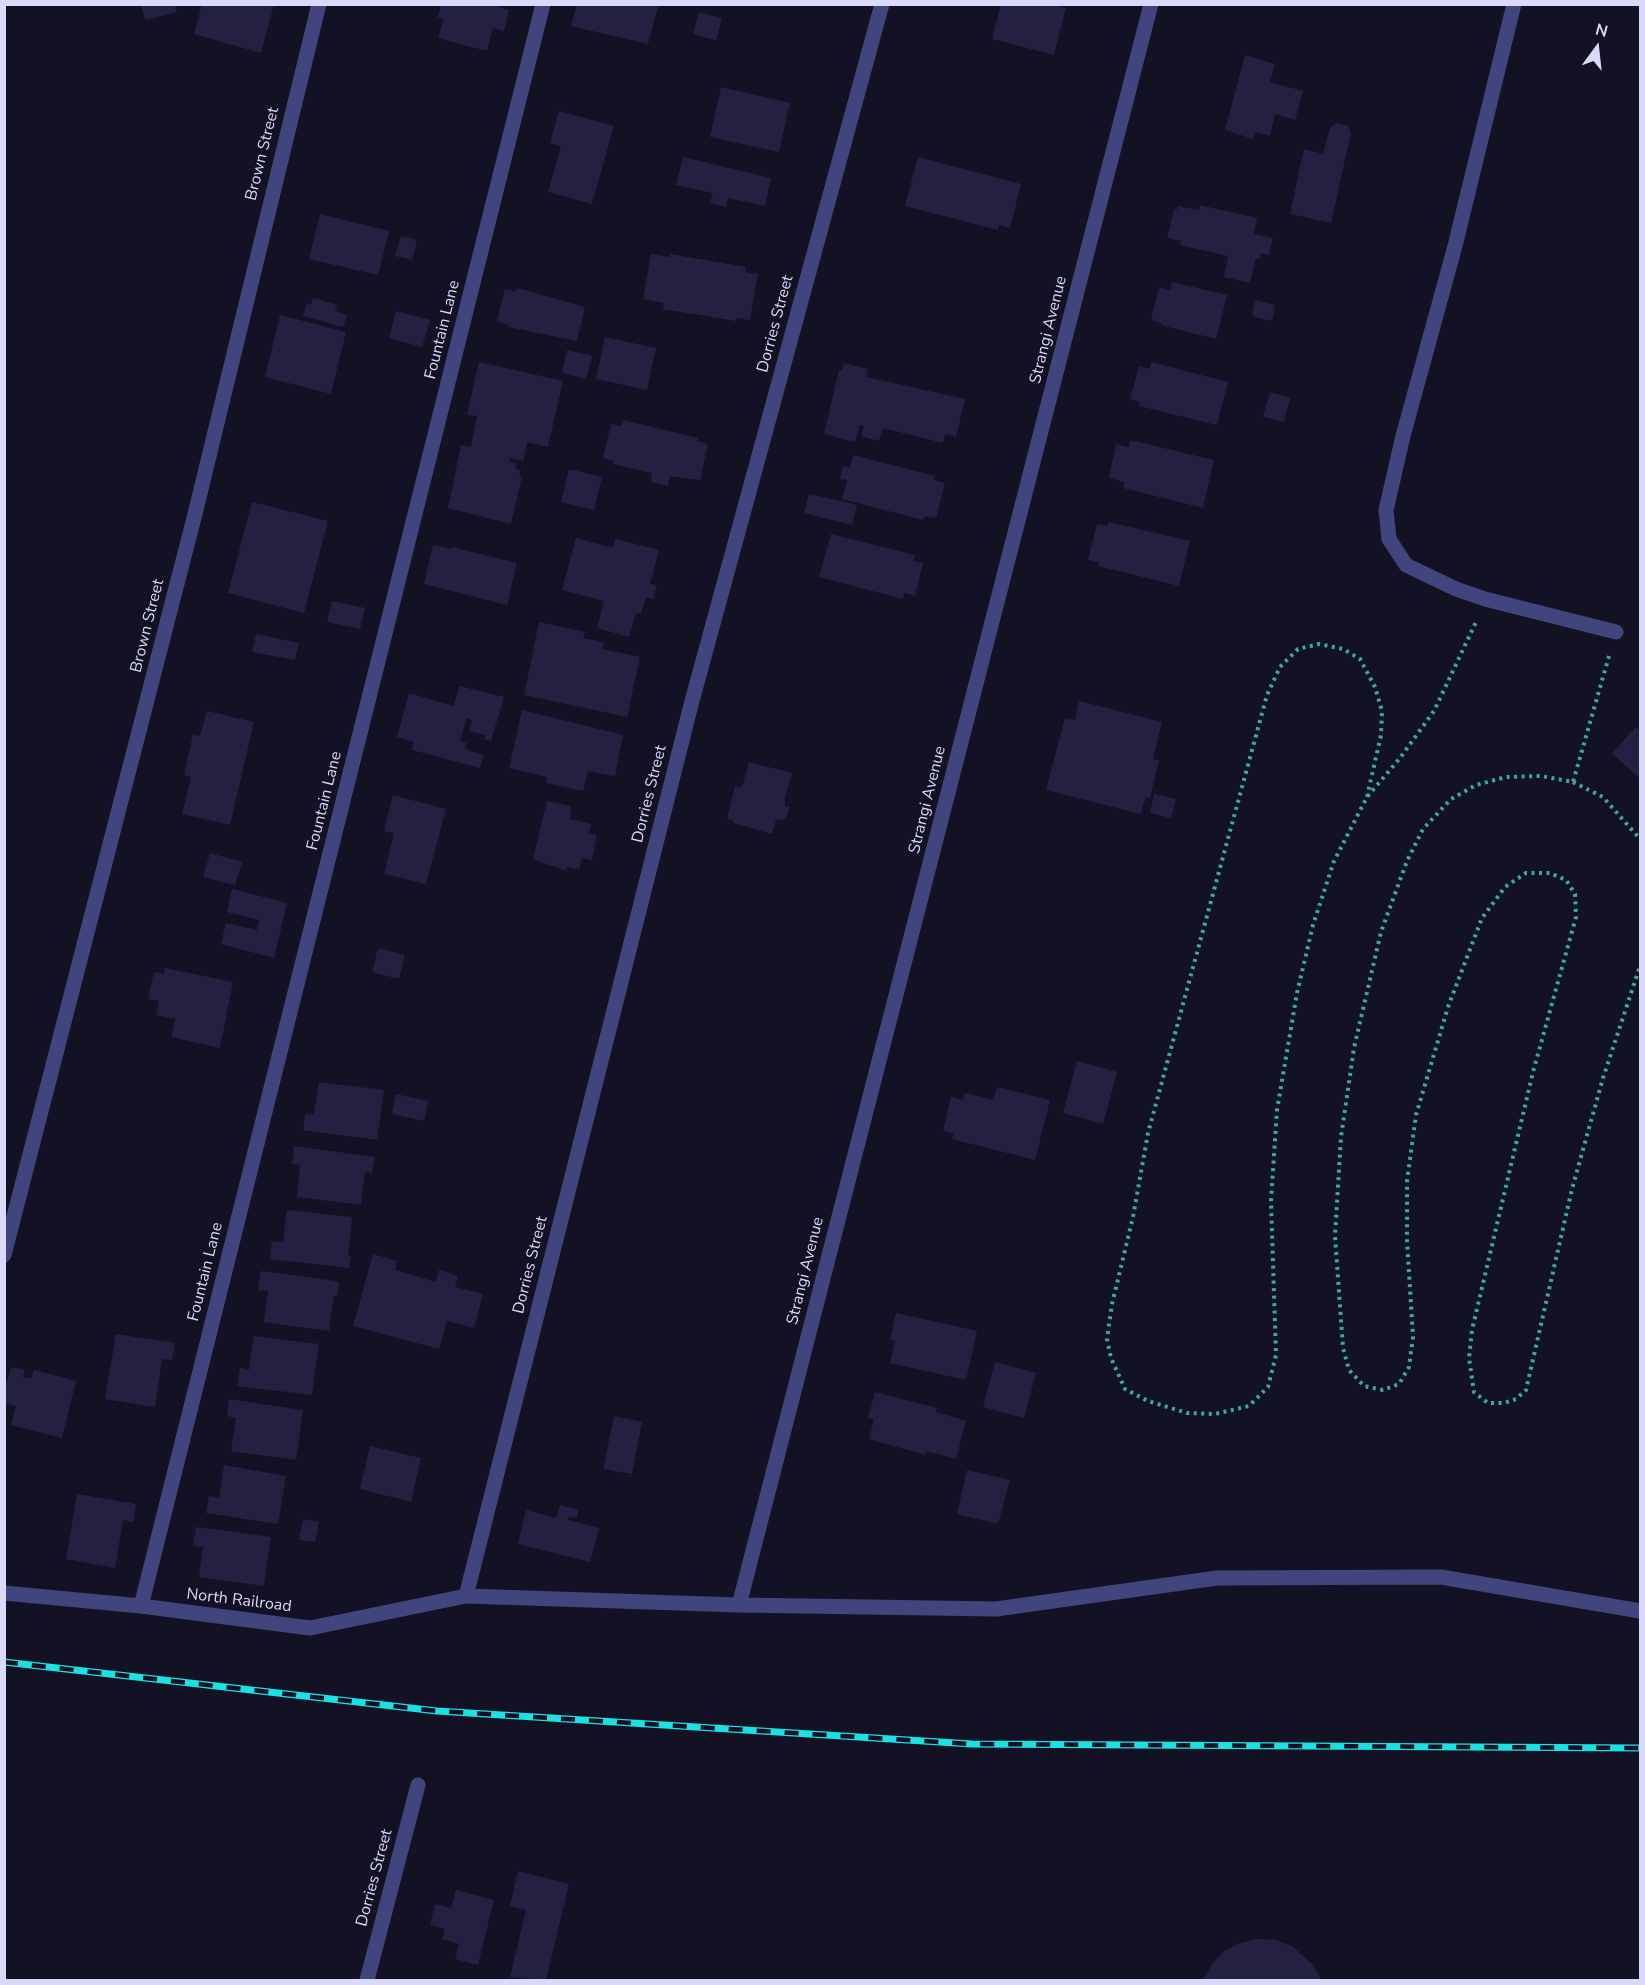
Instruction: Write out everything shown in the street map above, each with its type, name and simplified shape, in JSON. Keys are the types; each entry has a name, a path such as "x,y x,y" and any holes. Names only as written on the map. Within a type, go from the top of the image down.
{"street":[{"name":"Brown Street","path":"4,1255 195,514 319,4"},
{"name":"Fountain Lane","path":"141,1606 543,4"},
{"name":"Dorries Street","path":"466,1596 692,701 882,4"},
{"name":"Strangi Avenue","path":"739,1605 1151,4"},
{"path":"1514,4 1455,246 1403,436 1386,510 1389,539 1406,565 1456,589 1485,599 1616,632"},
{"name":"North Railroad","path":"4,1593 141,1606 310,1628 466,1596 739,1605 996,1609 1217,1578 1441,1577 1641,1611"},
{"name":"Dorries Street","path":"368,1980 418,1785"}],"path":[{"path":"1367,797 1381,735 1382,711 1375,687 1360,659 1343,649 1319,644 1298,649 1280,667 1267,695 1148,1133 1133,1217 1112,1304 1107,1339 1111,1358 1125,1389 1148,1401 1187,1413 1215,1414 1249,1406 1268,1387 1276,1355 1271,1201 1277,1110 1293,1017 1313,925 1334,861 1367,797 1400,758 1434,711 1485,599"},
{"path":"1573,782 1616,632"},
{"path":"1641,839 1603,797 1573,782 1541,776 1506,777 1476,785 1451,799 1423,829 1407,861 1381,932 1349,1082 1341,1137 1335,1236 1344,1348 1349,1370 1364,1386 1383,1390 1399,1384 1409,1367 1413,1337 1407,1240 1407,1181 1416,1114 1448,1007 1482,918 1505,887 1526,873 1550,873 1566,880 1575,894 1576,917 1533,1072 1472,1330 1469,1358 1474,1392 1488,1402 1510,1401 1526,1390 1572,1189 1603,1078 1641,966"}],"building":[{"path":"141,4 175,4 177,12 145,20"},
{"path":"202,4 274,4 261,53 194,34"},
{"path":"441,4 499,4 498,7 509,10 504,31 493,28 487,51 438,38 444,19 438,17"},
{"path":"577,4 649,4 658,7 648,44 571,26"},
{"path":"1001,4 1050,4 1066,8 1054,55 992,39"},
{"path":"699,12 722,18 716,40 693,34"},
{"path":"1245,55 1275,64 1270,82 1303,91 1295,120 1275,114 1270,136 1255,132 1253,139 1225,130"},
{"path":"721,87 790,103 779,152 710,137"},
{"path":"559,111 614,126 592,204 548,192 561,146 550,143"},
{"path":"1336,123 1348,126 1351,133 1331,223 1290,214 1304,149 1323,154 1330,128"},
{"path":"683,157 771,178 765,206 728,198 726,207 710,203 713,193 676,185"},
{"path":"918,157 1021,184 1010,228 999,225 998,230 905,206"},
{"path":"1200,205 1257,218 1254,234 1273,238 1269,255 1261,253 1260,259 1256,258 1250,283 1224,277 1228,256 1180,245 1181,241 1167,238 1174,209 1177,210 1178,206 1199,210"},
{"path":"320,214 389,231 378,275 309,259"},
{"path":"401,236 417,240 412,260 395,256"},
{"path":"651,254 670,257 670,254 746,267 745,272 758,274 750,320 736,318 736,321 663,309 664,303 643,299"},
{"path":"1172,282 1227,295 1216,339 1161,325 1151,320 1159,287 1170,290"},
{"path":"517,288 585,307 577,341 508,327 509,325 497,321 505,289 516,292"},
{"path":"313,298 337,305 335,311 347,315 343,327 303,316 307,303 311,305"},
{"path":"1255,300 1275,305 1272,321 1252,316"},
{"path":"396,311 430,320 422,347 389,338"},
{"path":"280,315 346,332 331,394 265,377"},
{"path":"605,337 656,348 647,390 596,379"},
{"path":"567,350 592,356 586,379 562,373"},
{"path":"479,362 563,381 548,447 527,442 523,461 510,458 509,462 516,463 515,469 521,471 519,476 522,477 511,524 448,508 461,445 471,447 477,416 467,415"},
{"path":"1151,362 1228,382 1217,425 1139,406 1140,402 1130,399 1139,366 1150,369"},
{"path":"844,363 868,369 866,377 965,399 956,437 945,434 943,443 883,428 879,441 861,436 864,426 860,425 855,442 824,434 839,370 842,371"},
{"path":"1270,392 1290,398 1284,422 1263,417"},
{"path":"623,420 698,438 697,441 708,444 700,480 670,476 668,486 651,482 652,473 613,464 614,461 603,458 611,424 621,426"},
{"path":"1130,440 1214,460 1203,508 1123,488 1125,482 1109,478 1116,444 1129,447"},
{"path":"853,455 935,476 934,480 945,483 936,518 924,516 923,520 842,499 847,480 840,479 843,466 850,468"},
{"path":"569,469 602,477 594,510 561,502"},
{"path":"809,494 857,505 852,525 804,513"},
{"path":"252,502 328,521 304,613 228,593"},
{"path":"1109,522 1190,541 1179,586 1098,566 1099,562 1088,560 1097,524 1107,526"},
{"path":"831,534 915,555 913,561 923,563 915,596 904,593 903,599 819,577"},
{"path":"576,538 613,548 615,539 659,550 650,584 657,585 653,599 646,597 641,614 636,613 629,637 597,628 604,601 562,590"},
{"path":"433,545 451,549 452,547 517,563 507,605 424,584"},
{"path":"332,601 365,608 360,629 327,622"},
{"path":"539,622 585,632 583,638 604,642 602,649 640,657 627,717 524,695"},
{"path":"256,634 299,643 295,660 252,652"},
{"path":"459,686 504,697 491,741 484,740 486,735 469,731 472,720 467,718 460,741 466,743 465,747 469,751 484,755 480,768 412,750 414,742 397,737 409,693 454,706"},
{"path":"1079,701 1162,722 1153,759 1159,760 1150,798 1145,797 1141,814 1046,790 1065,718 1075,720"},
{"path":"522,710 623,735 615,776 588,771 583,791 546,783 547,777 509,768"},
{"path":"207,711 254,722 230,825 182,814 191,777 184,775 193,734 200,736"},
{"path":"1636,727 1640,731 1640,779 1612,753"},
{"path":"749,762 792,773 785,797 785,806 789,807 786,819 776,820 772,834 733,823 733,820 727,819 735,786 742,788"},
{"path":"1154,794 1176,799 1171,818 1150,813"},
{"path":"393,795 446,809 426,884 384,874 394,833 384,831"},
{"path":"547,801 571,806 570,819 591,824 589,833 597,835 592,860 582,858 579,869 567,867 566,871 533,859"},
{"path":"210,853 242,862 235,885 203,877"},
{"path":"232,889 287,903 274,958 221,944 226,923 257,930 259,920 227,912"},
{"path":"378,948 405,955 399,979 372,972"},
{"path":"165,968 233,982 220,1048 171,1037 175,1019 156,1015 159,1001 148,999 154,972 164,974"},
{"path":"1077,1061 1117,1072 1103,1124 1063,1113"},
{"path":"319,1082 384,1090 377,1140 303,1130 305,1114 314,1115"},
{"path":"997,1087 1050,1100 1035,1160 952,1139 954,1134 943,1131 951,1097 963,1100 965,1093 993,1100"},
{"path":"396,1094 428,1101 424,1121 392,1114"},
{"path":"294,1146 375,1157 372,1173 365,1172 361,1205 297,1197 300,1165 292,1164"},
{"path":"287,1210 352,1217 349,1268 270,1259 272,1241 283,1242"},
{"path":"373,1254 397,1261 395,1270 436,1282 439,1270 458,1276 455,1287 483,1294 474,1328 447,1321 439,1349 353,1326"},
{"path":"261,1271 336,1281 339,1284 337,1296 334,1296 329,1331 264,1322 268,1291 258,1290"},
{"path":"896,1313 977,1331 966,1380 890,1363 895,1341 890,1340"},
{"path":"116,1334 175,1343 172,1360 162,1359 155,1407 105,1399"},
{"path":"254,1336 319,1344 312,1395 237,1386 240,1368 249,1370"},
{"path":"995,1362 1036,1373 1024,1418 983,1407"},
{"path":"11,1367 25,1370 23,1377 31,1379 34,1370 76,1381 62,1438 11,1425 16,1406 4,1403 4,1393"},
{"path":"875,1392 937,1408 936,1412 966,1421 956,1459 926,1451 925,1455 869,1439 874,1419 868,1418"},
{"path":"229,1399 303,1410 296,1460 231,1451 236,1418 227,1416"},
{"path":"614,1416 642,1422 632,1474 603,1469"},
{"path":"370,1446 421,1458 411,1502 360,1489"},
{"path":"224,1465 286,1476 278,1524 206,1513 209,1496 219,1498"},
{"path":"967,1470 1010,1480 998,1524 957,1514"},
{"path":"77,1494 136,1504 133,1522 123,1520 115,1568 66,1559"},
{"path":"560,1505 578,1510 577,1518 569,1516 568,1520 599,1528 590,1562 518,1544 526,1510 556,1518"},
{"path":"303,1519 319,1522 315,1542 299,1540"},
{"path":"196,1527 271,1537 264,1586 199,1577 203,1547 193,1546"},
{"path":"518,1871 569,1884 546,1980 510,1977 526,1910 510,1906"},
{"path":"456,1890 494,1900 478,1965 455,1959 459,1944 442,1939 445,1929 430,1925 435,1904 451,1908"},
{"path":"1257,1939 1276,1940 1293,1947 1313,1965 1321,1980 1203,1980 1212,1964 1224,1951 1240,1943"}],"railway":[{"path":"4,1662 437,1711 972,1744 1640,1748"}]}
